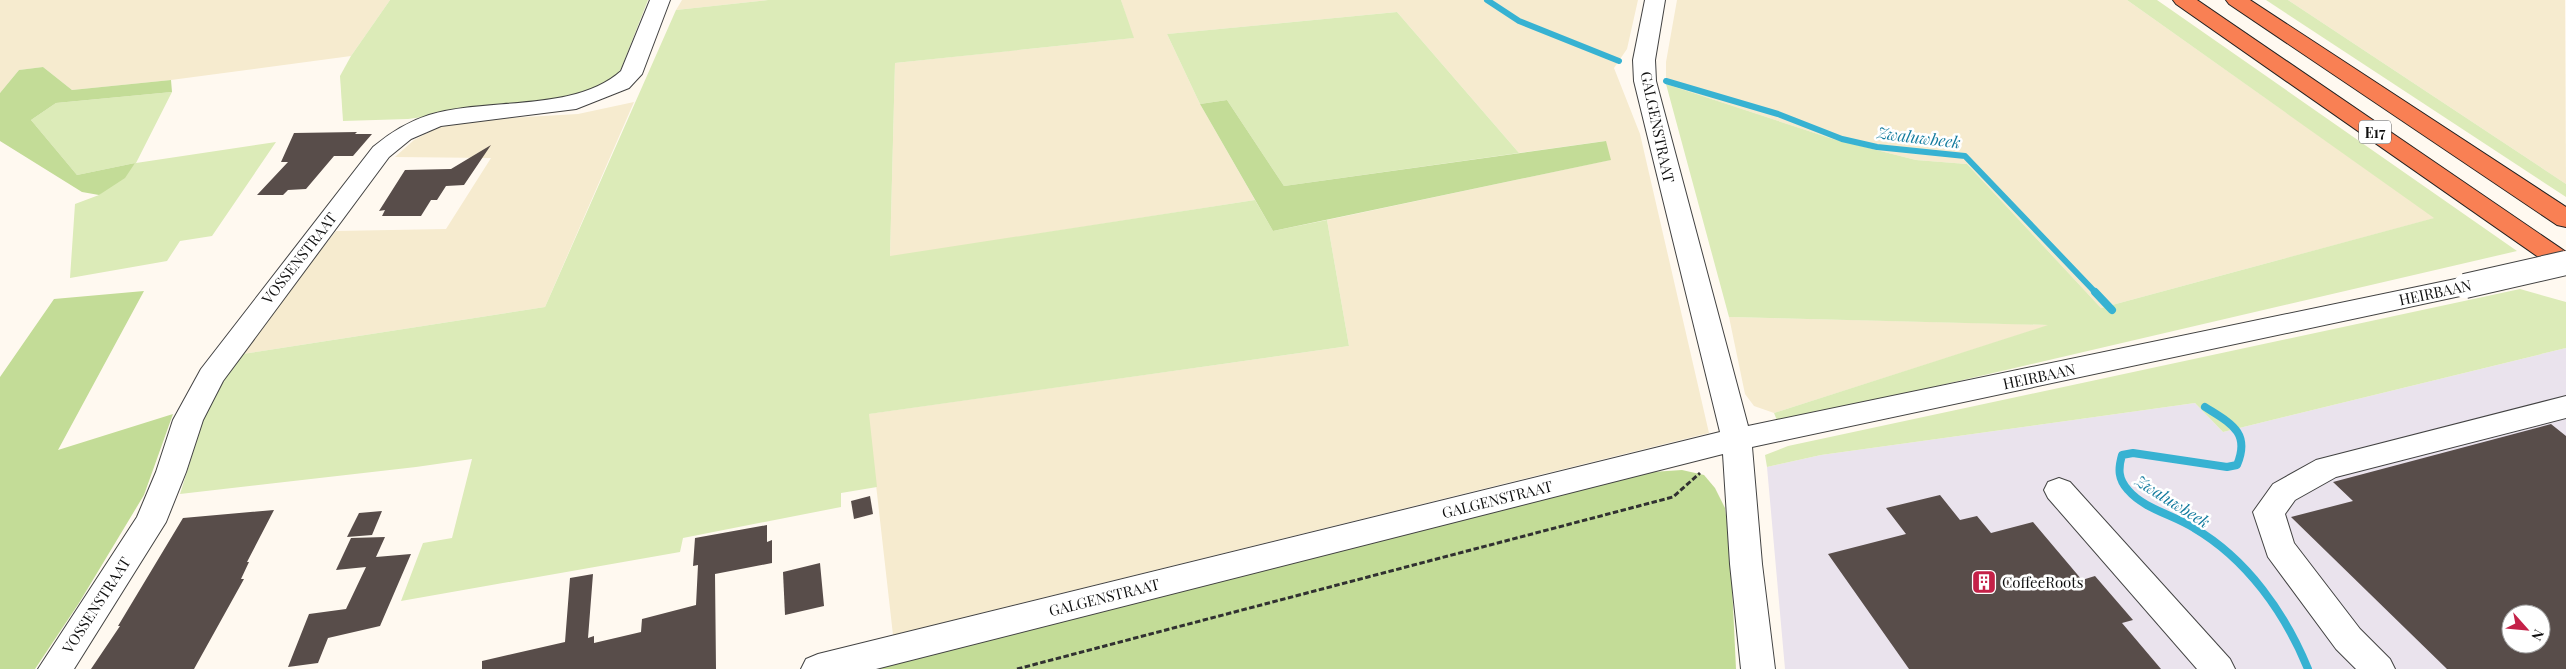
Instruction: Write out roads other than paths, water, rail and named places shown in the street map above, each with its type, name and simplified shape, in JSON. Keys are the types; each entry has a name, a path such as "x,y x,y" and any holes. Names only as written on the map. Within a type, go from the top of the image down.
{"highway":[{"name":"E17","path":"2183,0 2566,263"},
{"name":"E17","path":"2236,0 2566,219"}],"street":[{"name":"VOSSENSTRAAT","path":"55,669 150,522 188,420 211,376 381,152 402,134 436,120 576,102 621,83 631,74 660,0"},
{"name":"GALGENSTRAAT","path":"818,669 1737,439 1645,81 1644,60 1655,0"},
{"name":"HEIRBAAN","path":"1737,439 2465,286 2566,263"},
{"path":"2378,669 2348,639 2278,548 2269,512 2284,492 2327,468 2566,407"},
{"path":"1737,439 1746,564 1758,669"},
{"path":"2059,490 2218,669"}],"waterway":[{"name":"Zwaluwbeek","path":"1487,0 1519,21 1619,61"},
{"name":"Zwaluwbeek","path":"1666,81 1778,114 1842,139 1877,147 1965,156 2096,293"},
{"name":"Zwaluwbeek","path":"2095,292 2112,310"},
{"name":"Zwaluwbeek","path":"2205,407 2223,418 2240,436 2241,454 2237,465 2227,467 2133,453 2122,455 2120,465 2121,478 2125,486 2135,497 2194,528 2231,555 2247,571 2276,608 2299,648 2308,669"}],"place":[{"name":"CoffeeRoots","path":"1984,582"}]}
